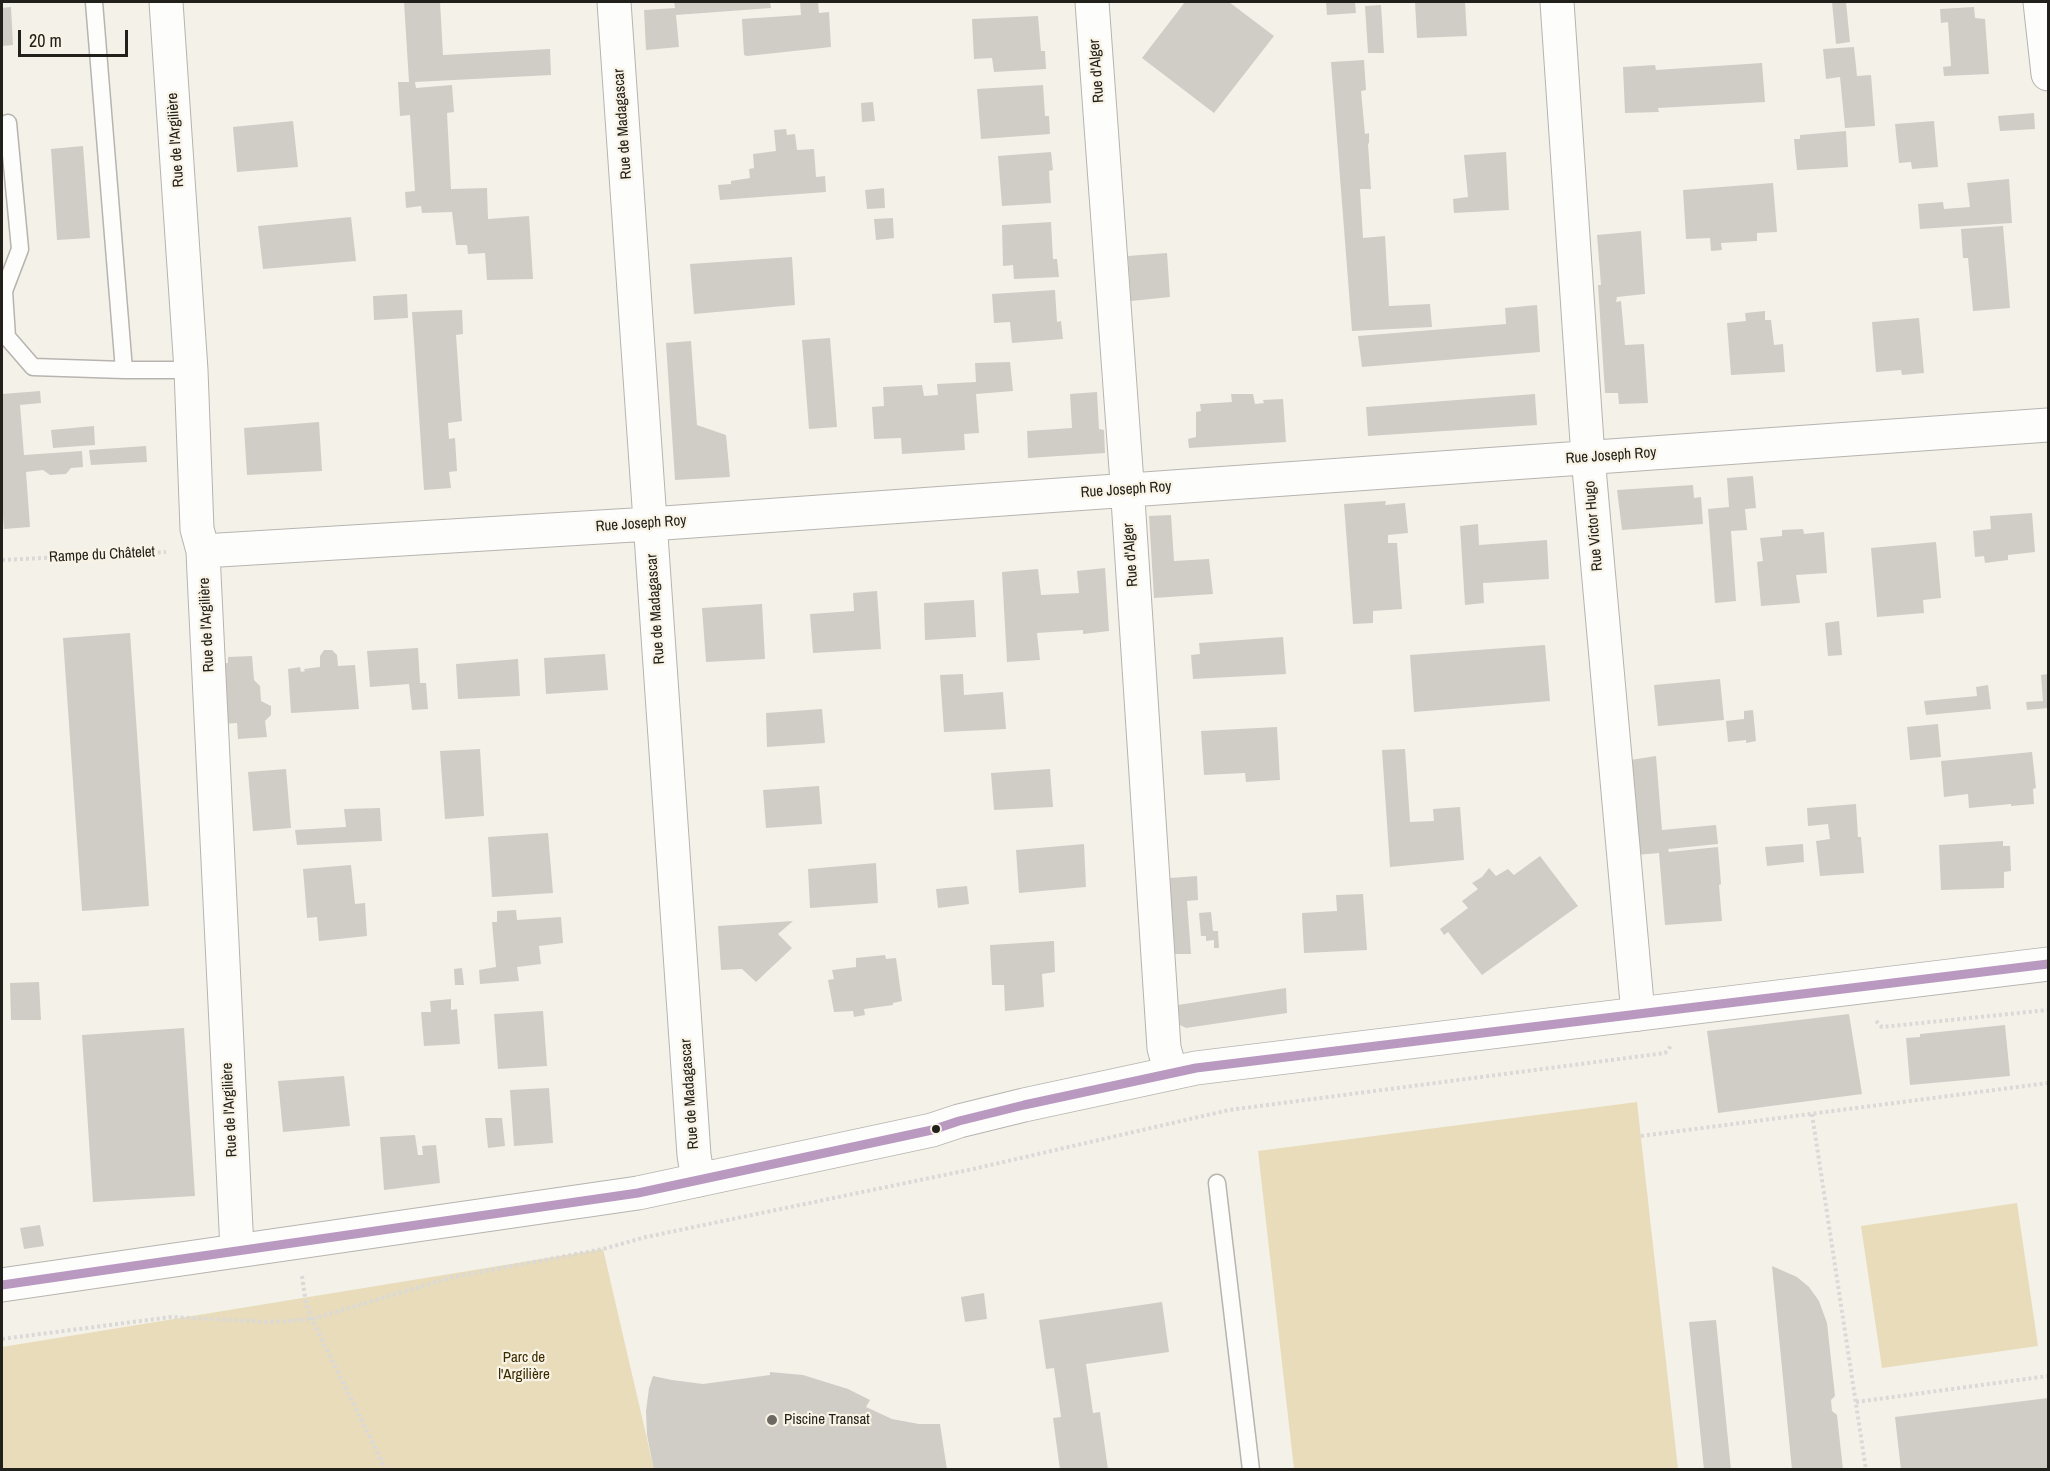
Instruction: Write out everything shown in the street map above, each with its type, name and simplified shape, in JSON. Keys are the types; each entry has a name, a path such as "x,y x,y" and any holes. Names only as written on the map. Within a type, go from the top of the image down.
{"street":[{"name":"Rue de l'Argilière","path":"166,2 191,370 197,529 203,551 237,1249"},
{"name":"Rue de Madagascar","path":"614,2 694,1155 698,1180"},
{"name":"Rue d'Alger","path":"1092,2 1164,1048 1171,1073"},
{"name":"Rue Victor Hugo","path":"1557,2 1588,457 1638,1014"},
{"path":"2040,2 2049,74"},
{"name":"Rue Joseph Roy","path":"203,551 650,524 2049,424"},
{"path":"2,1285 237,1249 308,1241 626,1195 932,1130 1002,1110 1171,1073 2049,964"}],"lane":[{"path":"94,2 124,370"},
{"path":"8,123 20,249 4,291 7,337 33,367 191,370"},
{"path":"1217,1184 1251,1470"}],"path":[{"name":"Rampe du Châtelet","path":"2,560 203,551"},
{"path":"1870,1014 1882,1027 2049,1010"},
{"path":"2,1339 171,1317 271,1322 312,1319 453,1277 603,1249 646,1237 961,1171 1213,1113 1665,1053 1672,1045"},
{"path":"1641,1136 2049,1083"},
{"path":"1812,1114 1866,1470"},
{"path":"302,1280 306,1304 312,1319 386,1470"},
{"path":"1856,1402 2049,1376"}],"green space":[{"path":"1637,1102 1678,1469 1294,1469 1258,1151"},
{"path":"2017,1203 2038,1346 1882,1368 1861,1226"},
{"name":"Parc de l'Argilière","path":"603,1249 654,1469 2,1469 2,1347"}],"building":[{"path":"404,2 440,2 443,55 550,49 551,75 415,82 416,88 452,85 454,112 447,113 451,189 487,188 488,219 529,216 533,279 487,280 485,253 468,254 467,245 456,245 452,212 422,213 421,206 406,208 405,192 415,191 410,115 400,116 398,82 409,82"},
{"path":"674,2 770,2 771,8 676,15 679,47 646,50 644,10 675,8"},
{"path":"800,2 818,2 819,13 829,12 831,47 744,55 742,19 801,15"},
{"path":"1185,2 1229,2 1274,36 1214,113 1142,58"},
{"path":"1326,2 1355,2 1356,13 1327,15"},
{"path":"1415,2 1465,2 1467,36 1417,38"},
{"path":"1832,2 1846,2 1850,42 1836,44"},
{"path":"1381,5 1384,53 1368,53 1365,6"},
{"path":"11,7 13,45 2,46 2,8"},
{"path":"1974,7 1975,18 1985,19 1989,74 1944,76 1943,67 1951,66 1948,22 1941,23 1940,9"},
{"path":"1038,16 1041,51 1045,51 1046,69 994,72 992,58 974,59 972,19"},
{"path":"1854,47 1857,76 1871,75 1875,126 1845,128 1840,77 1826,79 1823,49"},
{"path":"1364,60 1366,90 1361,91 1365,134 1369,133 1371,189 1360,189 1363,238 1385,236 1389,306 1430,304 1432,327 1352,331 1331,62"},
{"path":"1762,63 1765,102 1658,108 1659,112 1625,113 1623,67 1655,65 1656,70"},
{"path":"1043,85 1045,116 1049,116 1050,134 981,139 977,89"},
{"path":"873,102 875,121 862,122 861,103"},
{"path":"2034,113 2035,129 2000,131 1998,116"},
{"path":"293,121 298,167 237,172 233,127"},
{"path":"1934,121 1938,167 1912,169 1911,162 1899,163 1895,124"},
{"path":"786,129 787,135 795,134 797,150 814,149 816,177 825,176 826,192 720,200 718,185 731,184 731,181 750,178 749,169 754,168 753,154 776,151 774,130"},
{"path":"1846,131 1848,167 1797,170 1794,139 1800,139 1800,135"},
{"path":"83,146 90,238 57,240 51,149"},
{"path":"1051,152 1053,170 1049,171 1051,203 1002,206 998,156"},
{"path":"1506,152 1509,210 1454,213 1453,199 1468,197 1464,155"},
{"path":"2009,179 2012,223 1920,229 1918,204 1943,202 1944,209 1970,207 1967,183"},
{"path":"1773,183 1777,232 1757,233 1757,241 1721,243 1722,250 1711,251 1710,238 1686,239 1683,190"},
{"path":"884,188 885,208 867,209 865,190"},
{"path":"351,217 356,261 263,269 258,226"},
{"path":"893,218 894,238 876,240 874,219"},
{"path":"1051,222 1053,259 1057,259 1059,277 1014,279 1013,265 1003,266 1002,225"},
{"path":"2003,226 2010,308 1973,311 1968,258 1963,258 1961,229"},
{"path":"1641,231 1645,294 1617,297 1616,302 1621,301 1625,345 1644,344 1648,403 1619,404 1618,393 1605,393 1597,235"},
{"path":"1167,253 1170,297 1131,301 1128,256"},
{"path":"792,257 795,305 694,314 690,264"},
{"path":"1055,290 1057,322 1061,321 1063,339 1012,343 1010,322 994,323 992,294"},
{"path":"407,294 408,318 374,320 373,296"},
{"path":"1537,305 1540,352 1362,367 1358,336 1506,324 1505,308"},
{"path":"462,310 463,334 456,335 462,421 448,423 449,439 455,438 457,471 449,472 451,488 424,490 412,312"},
{"path":"1765,311 1765,320 1771,320 1774,345 1783,344 1785,372 1731,375 1727,323 1746,321 1745,313"},
{"path":"1919,318 1924,373 1902,375 1901,370 1876,372 1872,322"},
{"path":"830,338 837,427 809,429 802,340"},
{"path":"691,341 697,425 726,435 730,477 675,480 666,343"},
{"path":"1010,362 1013,391 976,394 979,433 964,434 965,450 902,454 901,438 874,439 872,407 884,406 883,387 922,385 924,396 938,395 937,384 976,382 975,363"},
{"path":"40,391 41,403 20,405 24,455 82,451 83,467 71,468 66,474 50,475 43,470 26,472 30,527 4,529 2,394"},
{"path":"1097,392 1099,429 1104,430 1105,453 1028,458 1027,431 1072,428 1070,394"},
{"path":"1231,394 1253,394 1255,404 1264,403 1263,400 1283,399 1286,442 1189,448 1188,439 1196,437 1196,412 1201,411 1200,404 1232,402"},
{"path":"1535,394 1537,425 1368,436 1366,407"},
{"path":"319,422 322,471 247,475 244,428"},
{"path":"94,426 95,445 53,448 51,430"},
{"path":"146,446 147,462 91,465 89,450"},
{"path":"1753,476 1756,508 1745,509 1747,530 1731,531 1736,601 1715,603 1708,509 1729,507 1727,478"},
{"path":"1693,485 1694,498 1701,497 1703,524 1622,530 1617,490"},
{"path":"1386,501 1385,505 1405,503 1408,533 1388,535 1388,543 1397,543 1402,609 1373,611 1373,623 1353,624 1344,504"},
{"path":"2032,513 2035,552 2008,555 2008,560 1985,563 1984,556 1975,557 1973,531 1991,529 1990,516"},
{"path":"1171,515 1174,561 1209,559 1213,594 1154,598 1149,516"},
{"path":"1478,524 1479,545 1547,540 1549,579 1483,583 1484,603 1465,605 1460,526"},
{"path":"1803,529 1804,534 1824,532 1827,573 1796,575 1800,603 1761,606 1757,562 1763,561 1760,538 1782,536 1782,530"},
{"path":"1936,542 1941,598 1923,600 1924,613 1877,617 1871,548"},
{"path":"1105,568 1109,631 1083,634 1083,630 1037,633 1040,660 1007,662 1002,572 1038,569 1041,595 1079,593 1077,571"},
{"path":"877,591 881,649 813,653 810,614 854,611 853,593"},
{"path":"974,600 976,637 925,640 924,603"},
{"path":"762,604 765,659 706,662 702,608"},
{"path":"1839,621 1842,655 1828,656 1825,623"},
{"path":"130,633 149,906 82,911 63,638"},
{"path":"1283,637 1286,674 1193,679 1191,655 1200,654 1199,643"},
{"path":"1545,645 1550,701 1414,712 1410,655"},
{"path":"418,648 420,683 426,683 428,709 412,710 409,684 370,687 367,651"},
{"path":"324,650 332,650 337,655 338,666 355,665 359,709 291,713 288,669 300,667 301,672 305,671 304,669 320,667 320,656"},
{"path":"605,654 608,690 546,694 544,658"},
{"path":"252,656 254,680 260,686 261,701 271,706 271,715 265,721 267,737 238,739 237,723 224,724 217,664 228,663 228,657"},
{"path":"518,659 520,696 458,699 456,664"},
{"path":"963,674 964,695 1003,692 1006,729 944,732 940,675"},
{"path":"2048,674 2048,708 2027,710 2026,702 2043,701 2041,675"},
{"path":"1720,679 1724,720 1658,726 1654,685"},
{"path":"1988,685 1991,709 1926,715 1924,701 1977,696 1976,687"},
{"path":"822,709 825,743 767,747 766,713"},
{"path":"1753,710 1756,741 1728,742 1726,721 1744,719 1744,711"},
{"path":"1938,724 1941,757 1910,760 1907,727"},
{"path":"1277,727 1280,780 1246,782 1245,773 1204,775 1201,731"},
{"path":"480,749 484,816 445,819 440,751"},
{"path":"1405,749 1410,822 1434,821 1433,809 1460,807 1464,860 1390,867 1382,750"},
{"path":"2032,752 2036,788 2033,789 2034,804 1969,808 1968,794 1944,797 1941,761"},
{"path":"1656,756 1662,830 1716,825 1718,844 1668,849 1669,852 1718,847 1722,921 1665,925 1659,853 1637,855 1631,760"},
{"path":"286,769 291,828 253,831 248,772"},
{"path":"1050,769 1053,807 994,810 991,773"},
{"path":"819,786 822,824 766,828 763,790"},
{"path":"1856,804 1858,837 1861,837 1864,873 1820,876 1816,841 1830,839 1828,824 1808,826 1807,808"},
{"path":"380,808 382,841 297,845 295,830 346,827 344,809"},
{"path":"548,833 553,893 492,897 488,837"},
{"path":"2003,841 2003,846 2010,846 2011,871 2004,872 2004,888 1941,890 1939,845"},
{"path":"1084,844 1086,887 1019,893 1016,850"},
{"path":"1803,844 1804,862 1767,866 1765,847"},
{"path":"1540,856 1578,906 1482,975 1448,932 1444,935 1440,929 1468,908 1462,901 1478,889 1472,883 1482,877 1489,868 1496,876 1508,869 1514,875"},
{"path":"876,863 878,903 810,908 808,869"},
{"path":"351,865 355,904 365,903 367,936 319,941 317,917 307,918 303,869"},
{"path":"1197,876 1198,900 1187,901 1191,954 1175,954 1170,878"},
{"path":"967,886 969,904 938,908 936,889"},
{"path":"1363,894 1367,950 1304,953 1302,913 1337,911 1336,895"},
{"path":"516,910 517,920 561,917 563,943 539,946 541,964 517,967 519,981 480,984 479,970 496,967 492,922 497,922 497,911"},
{"path":"1211,912 1213,931 1218,931 1219,948 1214,948 1214,940 1206,941 1206,936 1201,936 1199,913"},
{"path":"793,921 778,934 792,948 756,982 742,969 721,970 718,926"},
{"path":"1054,941 1055,972 1042,974 1044,1007 1005,1011 1004,985 992,985 990,945"},
{"path":"885,955 886,959 896,958 902,1001 893,1003 893,1005 864,1009 865,1015 854,1017 853,1011 834,1012 828,980 834,979 832,970 856,967 856,958"},
{"path":"462,968 464,985 455,985 454,969"},
{"path":"39,982 41,1020 11,1020 10,983"},
{"path":"1286,988 1287,1013 1186,1028 1180,1025 1178,1005"},
{"path":"451,999 451,1010 457,1009 460,1044 424,1046 421,1012 431,1012 430,1001"},
{"path":"543,1011 547,1066 498,1069 494,1014"},
{"path":"1849,1014 1862,1094 1718,1113 1707,1031"},
{"path":"2005,1025 2010,1076 1910,1085 1906,1038 1920,1037 1920,1034"},
{"path":"184,1028 195,1196 93,1202 82,1035"},
{"path":"344,1076 350,1126 283,1132 278,1081"},
{"path":"549,1088 553,1143 514,1146 510,1090"},
{"path":"485,1118 502,1118 505,1146 488,1148"},
{"path":"415,1135 418,1155 423,1155 422,1146 436,1145 440,1183 384,1190 380,1137"},
{"path":"40,1225 44,1246 24,1249 20,1228"},
{"path":"1772,1266 1797,1277 1809,1287 1819,1301 1827,1323 1835,1396 1831,1400 1832,1411 1837,1415 1843,1470 1792,1470"},
{"path":"984,1293 987,1319 965,1322 961,1297"},
{"path":"1162,1302 1169,1352 1086,1364 1093,1413 1100,1412 1108,1470 1060,1470 1053,1418 1061,1417 1054,1368 1046,1369 1039,1320"},
{"path":"1716,1320 1731,1470 1704,1470 1689,1322"},
{"name":"Piscine Transat","path":"770,1372 803,1375 848,1389 870,1400 866,1407 892,1419 919,1424 940,1424 947,1470 654,1470 647,1435 646,1411 653,1376 703,1384 770,1375"},
{"path":"2048,1398 2048,1470 1901,1470 1895,1417"}],"transit line":[{"name":"20","path":"2,1285 638,1193 932,1130 1024,1105 1196,1068 2048,964"}],"place":[{"name":"Piscine Transat","path":"772,1420"}]}
